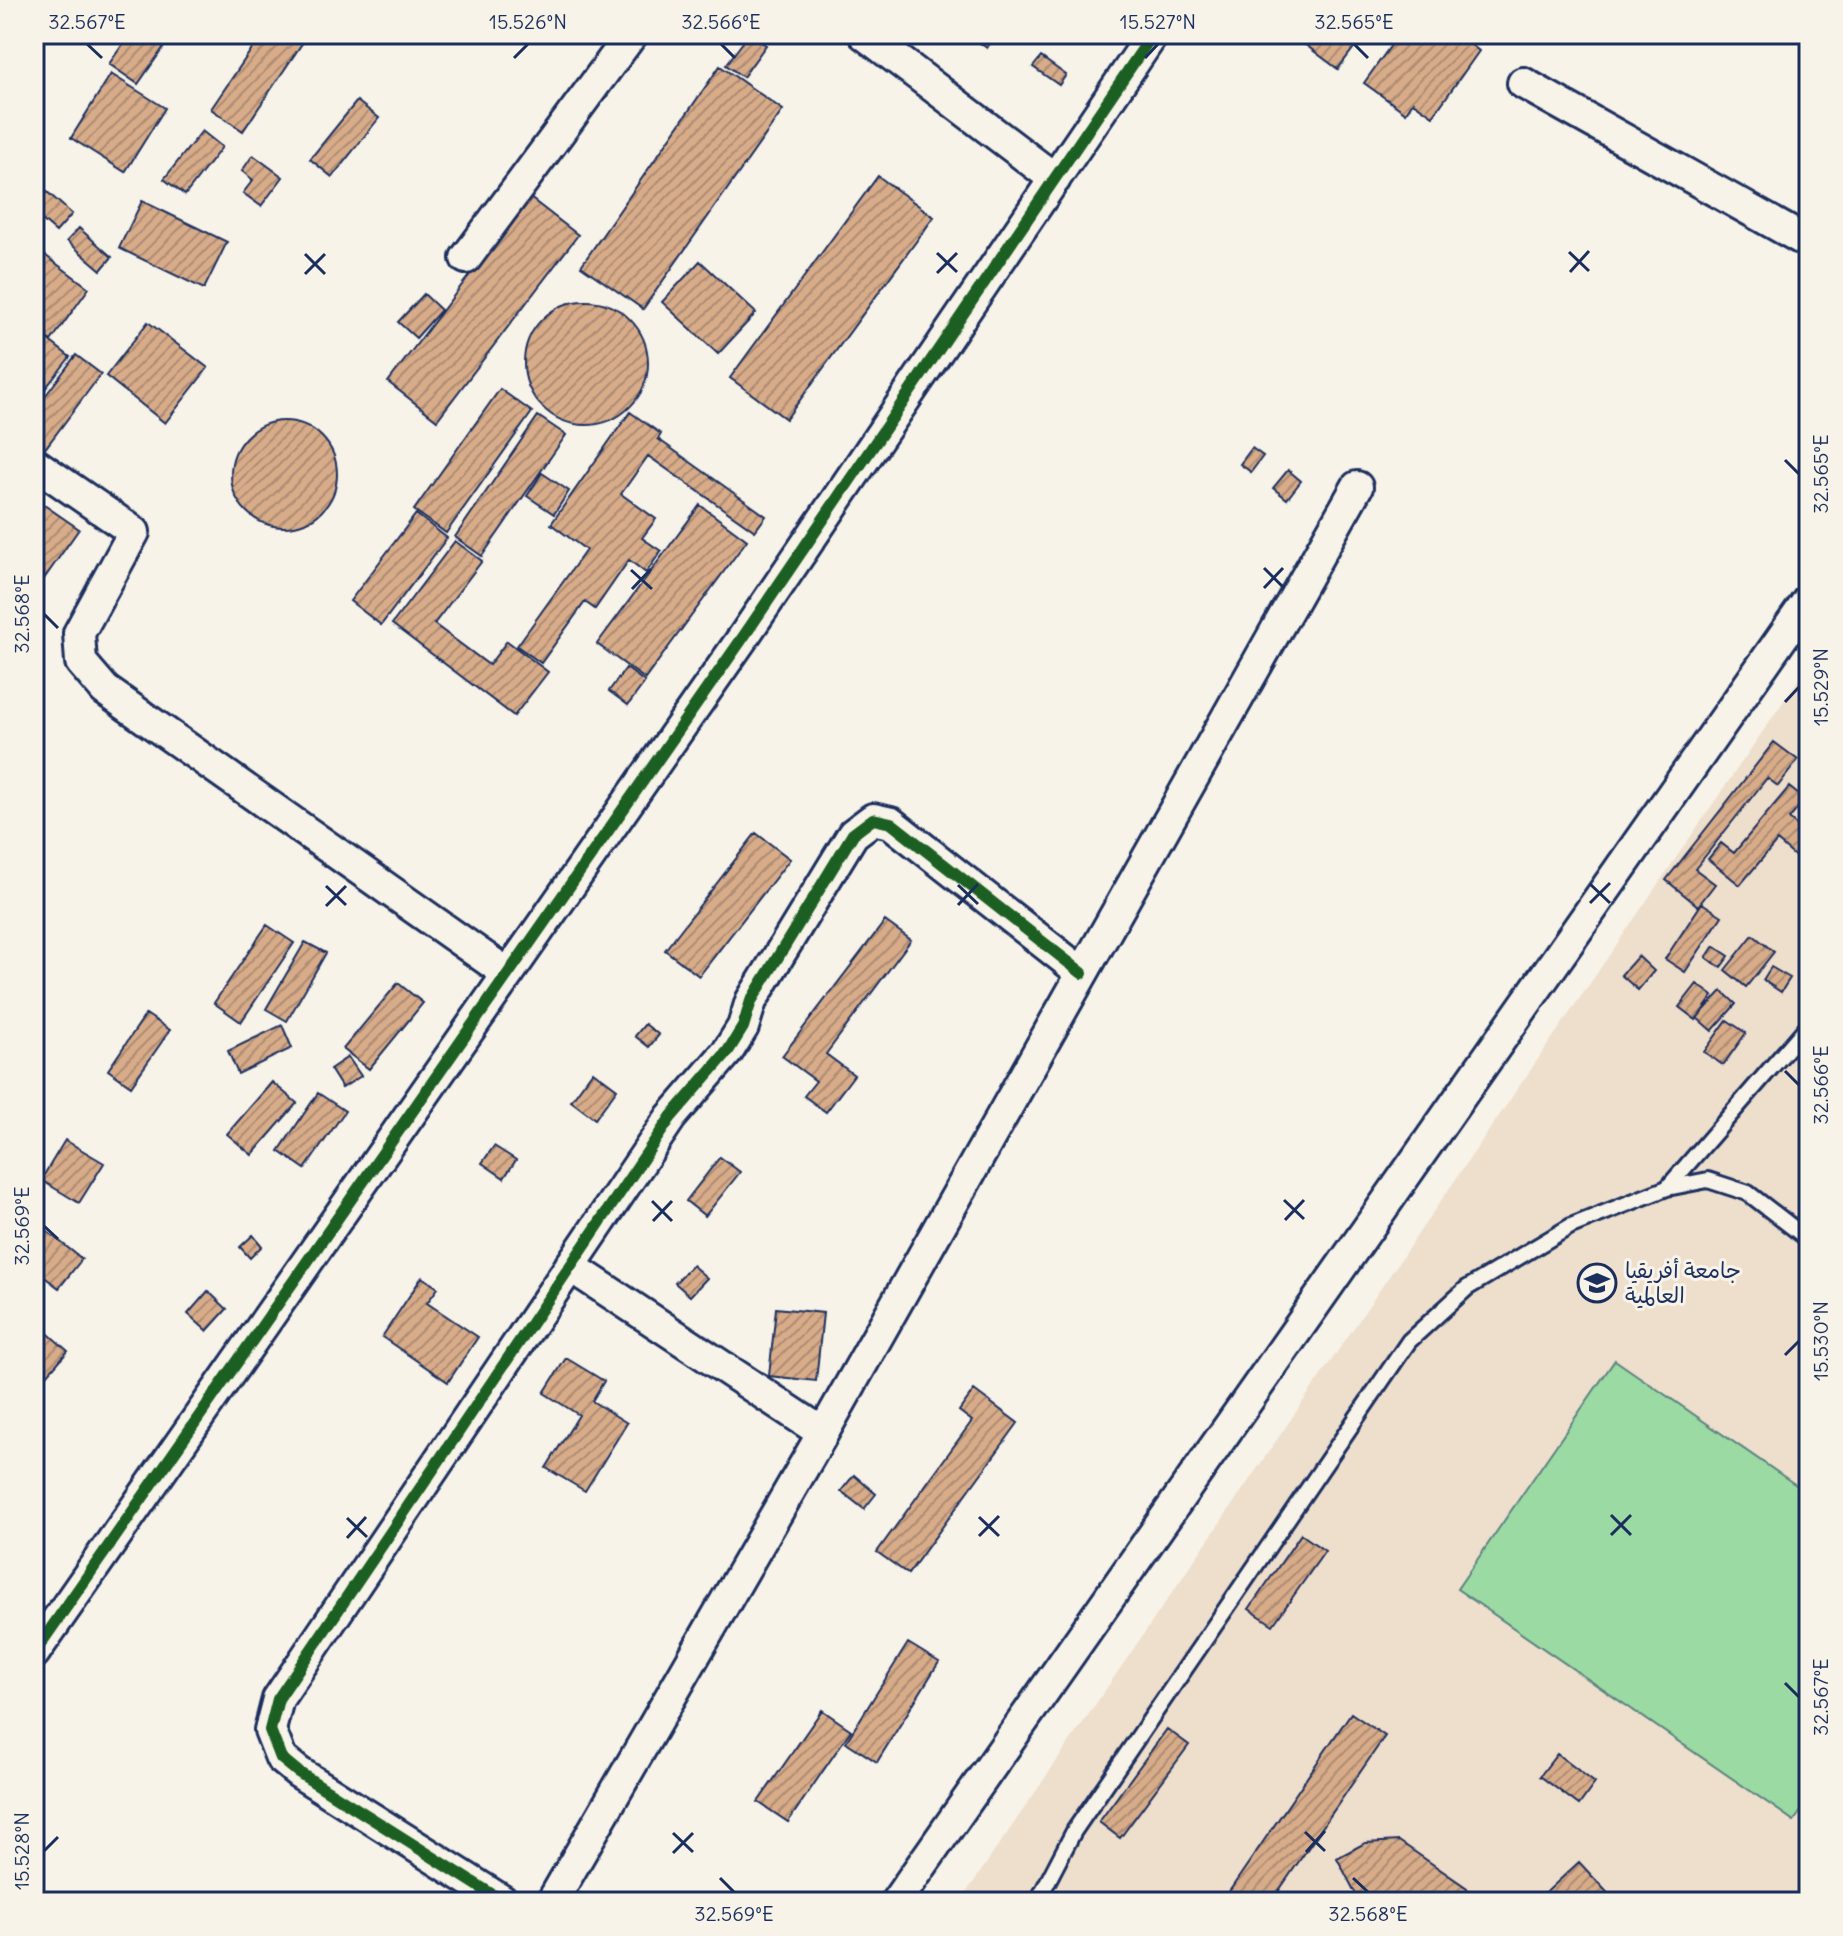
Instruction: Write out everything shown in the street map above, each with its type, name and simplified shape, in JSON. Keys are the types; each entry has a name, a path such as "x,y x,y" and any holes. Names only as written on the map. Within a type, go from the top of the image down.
{"street":[{"path":"466,258 632,34"},
{"path":"864,34 1055,179"},
{"path":"34,1653 744,636 1153,34"},
{"path":"1523,83 1809,243"},
{"path":"34,463 134,532 79,633 81,662 105,690 508,974"},
{"path":"552,1902 823,1433 1357,487"},
{"path":"896,1902 1809,599"},
{"path":"504,1902 298,1772 281,1758 270,1730 278,1699 671,1117 728,1051 743,1027 751,1001 853,834 873,819 891,823 1082,973"},
{"path":"570,1266 823,1433"}],"lane":[{"path":"1667,1188 1809,1024"},
{"path":"1037,1902 1074,1831 1409,1341 1467,1288 1571,1226 1667,1188 1708,1180 1748,1193 1809,1240"}],"shaded area":[{"name":"جامعة أفريقيا العالمية","path":"1809,664 1809,1902 960,1902"}],"green space":[{"path":"1615,1360 1809,1494 1809,1800 1794,1821 1457,1589"}],"building":[{"path":"130,34 173,34 138,84 109,64"},
{"path":"262,34 298,34 305,39 243,131 211,109"},
{"path":"749,34 766,45 743,77 726,65"},
{"path":"967,34 996,34 987,48"},
{"path":"1309,34 1364,34 1338,69 1303,43"},
{"path":"1399,34 1457,34 1479,51 1433,116 1413,102 1406,113 1364,83"},
{"path":"1041,57 1066,75 1059,85 1033,67"},
{"path":"720,66 783,110 643,309 581,266"},
{"path":"111,74 165,108 125,172 71,138"},
{"path":"357,101 379,118 332,177 310,159"},
{"path":"202,131 222,147 185,195 164,179"},
{"path":"253,155 283,177 261,206 243,193 253,180 242,171"},
{"path":"878,176 934,217 786,419 730,378"},
{"path":"34,180 72,214 56,232 34,213"},
{"path":"529,197 578,235 437,420 388,382"},
{"path":"142,201 227,242 204,289 119,248"},
{"path":"79,228 112,257 101,270 67,241"},
{"path":"34,247 89,288 51,341 34,329"},
{"path":"700,261 756,313 718,354 662,302"},
{"path":"424,294 441,310 416,338 398,322"},
{"path":"586,301 610,306 630,319 643,339 648,363 643,387 630,407 610,420 586,425 562,420 542,407 529,387 524,363 529,339 542,319 562,306"},
{"path":"148,322 208,368 165,423 106,376"},
{"path":"38,332 70,357 34,403 34,337"},
{"path":"76,355 101,374 41,454 34,449 34,411"},
{"path":"500,389 532,412 446,533 414,510"},
{"path":"630,412 661,434 658,439 766,516 755,531 648,456 621,494 656,519 642,538 661,551 646,573 629,560 595,609 585,602 541,663 517,646 586,550 551,524"},
{"path":"538,416 566,435 482,556 455,537"},
{"path":"284,421 304,425 322,436 333,454 337,474 333,494 322,512 304,523 284,527 264,523 246,512 235,494 231,474 235,454 246,436 264,425"},
{"path":"1252,448 1263,456 1251,472 1240,464"},
{"path":"1288,470 1301,481 1287,499 1273,488"},
{"path":"542,473 569,491 554,514 527,496"},
{"path":"34,498 79,529 34,593"},
{"path":"700,505 747,540 645,679 597,644"},
{"path":"416,514 447,538 381,625 350,601"},
{"path":"455,541 482,561 434,624 489,665 507,641 548,672 514,716 392,624"},
{"path":"626,668 645,682 628,705 609,691"},
{"path":"1774,742 1798,760 1778,786 1767,778 1695,869 1715,884 1698,906 1666,880"},
{"path":"1789,787 1805,800 1789,819 1809,836 1809,863 1806,866 1777,841 1740,885 1708,859 1721,843 1734,853"},
{"path":"756,833 790,859 699,976 665,950"},
{"path":"1702,903 1722,916 1685,972 1665,959"},
{"path":"1809,903 1809,931 1796,922"},
{"path":"885,921 911,940 826,1054 854,1075 826,1112 804,1096 816,1081 782,1056"},
{"path":"267,925 294,943 241,1022 214,1003"},
{"path":"1753,935 1774,952 1746,987 1725,970"},
{"path":"305,942 326,953 287,1021 266,1009"},
{"path":"1714,946 1729,956 1721,967 1706,958"},
{"path":"1638,956 1654,971 1638,990 1621,975"},
{"path":"1771,967 1790,978 1781,992 1763,980"},
{"path":"398,983 423,1003 369,1069 343,1049"},
{"path":"1697,984 1713,996 1696,1020 1679,1007"},
{"path":"1722,991 1736,1004 1712,1031 1697,1018"},
{"path":"146,1014 170,1030 131,1086 108,1070"},
{"path":"1727,1020 1746,1033 1723,1065 1704,1052"},
{"path":"645,1024 659,1035 649,1047 635,1036"},
{"path":"282,1025 292,1048 238,1074 228,1051"},
{"path":"348,1057 361,1076 342,1088 330,1069"},
{"path":"593,1071 617,1089 595,1119 571,1101"},
{"path":"272,1082 297,1103 252,1155 227,1134"},
{"path":"318,1093 345,1111 305,1169 279,1151"},
{"path":"65,1140 104,1163 79,1203 41,1180"},
{"path":"494,1146 516,1160 504,1178 482,1163"},
{"path":"720,1157 740,1172 705,1216 686,1201"},
{"path":"34,1221 82,1259 59,1288 34,1269"},
{"path":"253,1235 262,1246 250,1258 240,1247"},
{"path":"692,1265 707,1278 690,1296 675,1283"},
{"path":"422,1277 438,1288 427,1303 478,1337 448,1382 382,1337"},
{"path":"208,1291 227,1309 207,1331 188,1314"},
{"path":"776,1308 823,1313 816,1381 769,1376"},
{"path":"34,1321 68,1351 40,1383 34,1379"},
{"path":"566,1358 604,1381 592,1401 627,1423 585,1491 546,1468 579,1415 544,1393"},
{"path":"974,1390 1018,1423 908,1574 877,1552 972,1421 959,1411"},
{"path":"854,1475 876,1494 864,1509 841,1491"},
{"path":"1301,1534 1325,1551 1273,1625 1249,1609"},
{"path":"908,1643 939,1662 877,1762 846,1742"},
{"path":"822,1710 851,1730 788,1822 758,1802"},
{"path":"1351,1713 1385,1736 1271,1902 1222,1902"},
{"path":"1167,1729 1189,1745 1120,1838 1099,1822"},
{"path":"1557,1754 1595,1783 1579,1805 1540,1776"},
{"path":"1399,1841 1467,1888 1472,1902 1360,1902 1337,1858 1365,1843"},
{"path":"1579,1862 1616,1902 1538,1900"}],"cycle path":[{"path":"34,1653 744,636 1153,34"},
{"path":"504,1902 298,1772 281,1758 270,1730 278,1699 671,1117 728,1051 743,1027 751,1001 853,834 873,819 891,823 1082,973"}],"place":[{"name":"جامعة أفريقيا العالمية","path":"1597,1283"}]}
